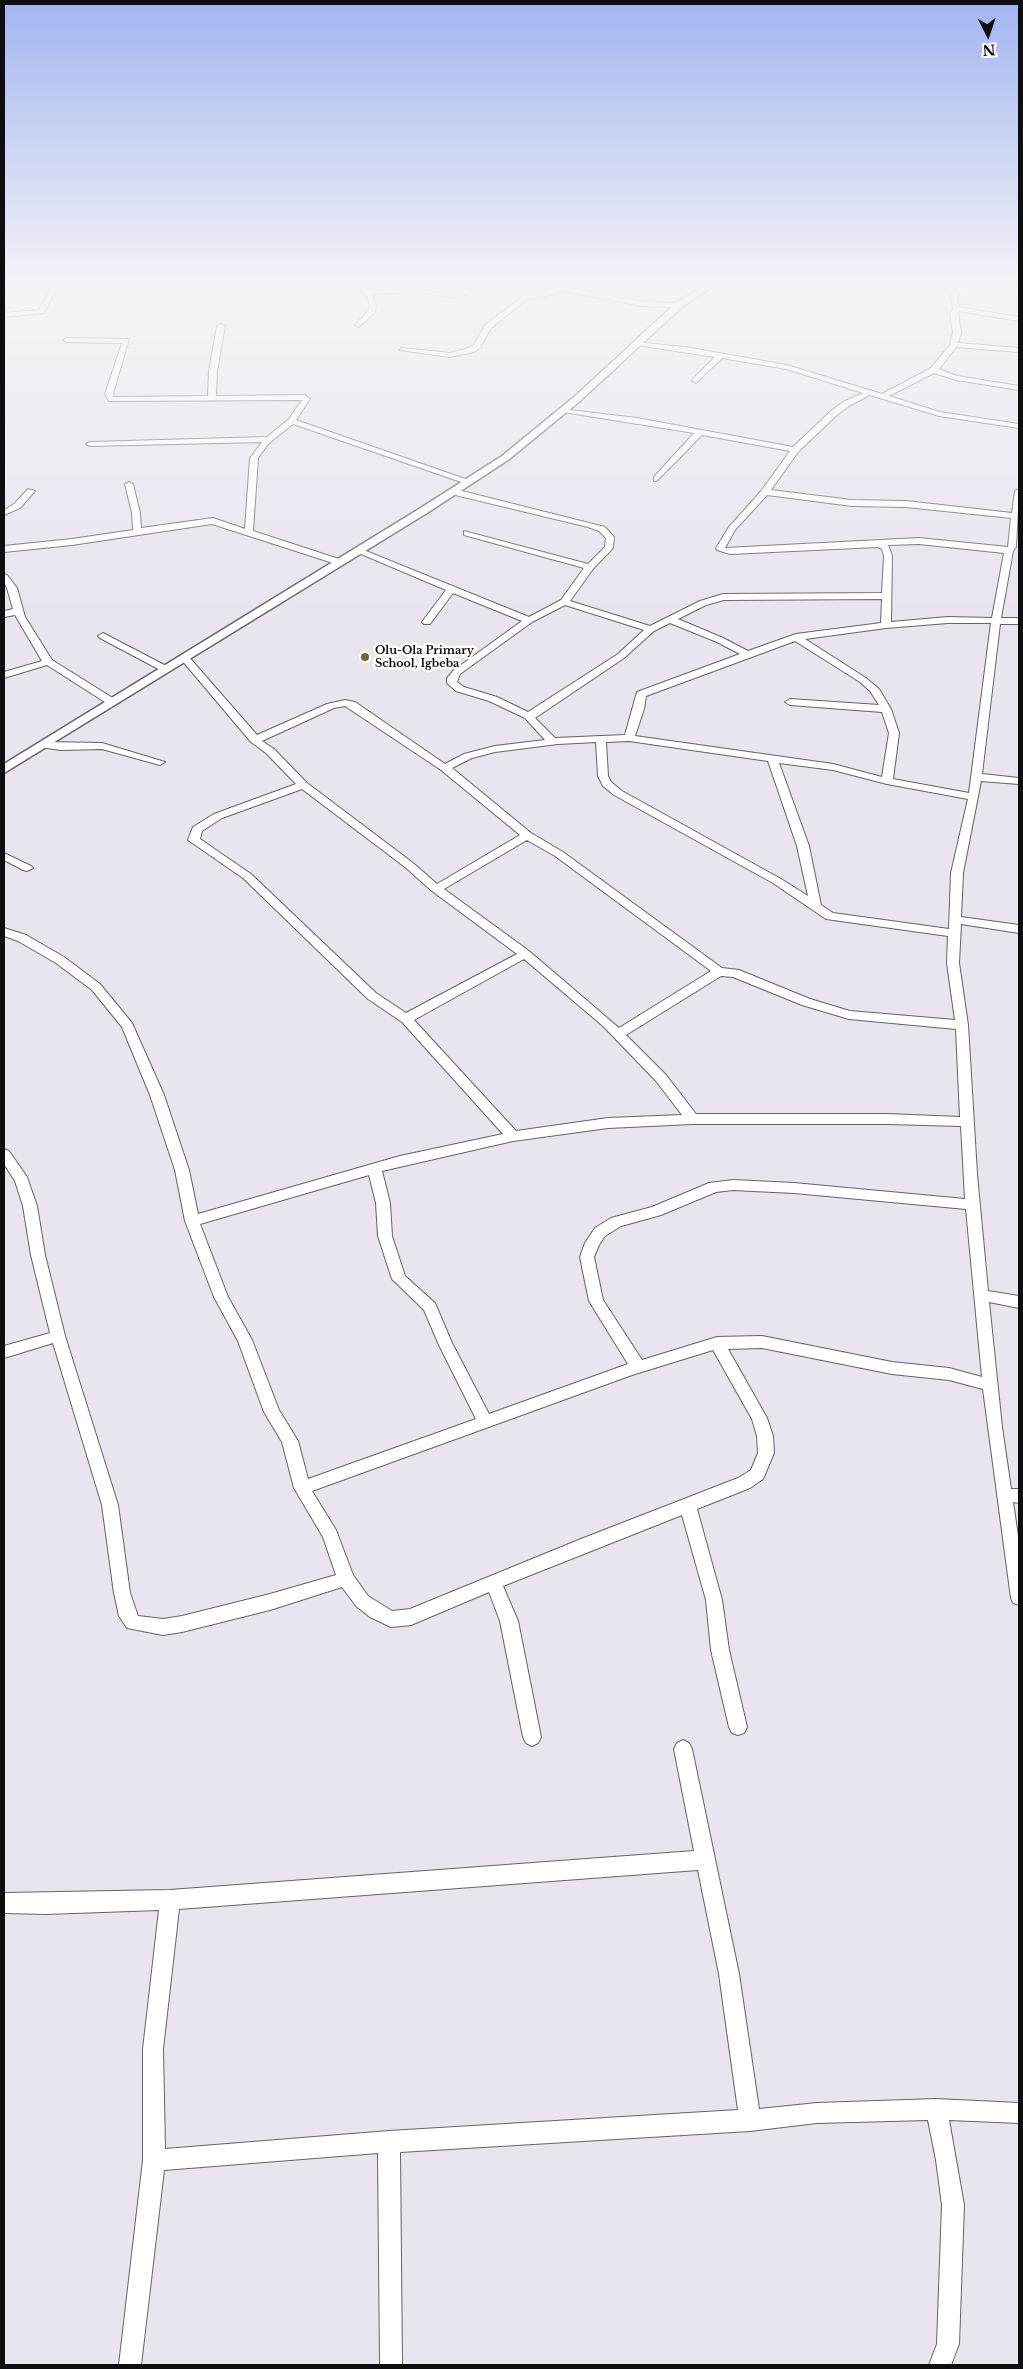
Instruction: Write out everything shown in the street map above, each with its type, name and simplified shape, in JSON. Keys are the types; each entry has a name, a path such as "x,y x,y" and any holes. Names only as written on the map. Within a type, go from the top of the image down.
{"street":[{"path":"111,398 254,398"},
{"path":"249,533 254,458 269,439 292,421 305,401 305,398"},
{"path":"4,768 167,670 454,492 467,481 505,458 578,398"},
{"path":"861,398 840,409 794,450 766,492 732,529 722,544 721,550 919,541 1014,549"},
{"path":"884,398 939,414 1019,426"},
{"path":"561,411 637,420 794,450"},
{"path":"292,421 467,481"},
{"path":"657,479 700,432"},
{"path":"90,444 269,439"},
{"path":"129,484 136,513 136,531"},
{"path":"4,513 17,506 32,491"},
{"path":"1019,491 1014,549 996,620 974,797 958,873 953,963 962,1025 973,1205 990,1385 1011,1496 1019,1598"},
{"path":"454,492 602,529 610,537 609,548 590,567 564,602 529,620 457,672 452,678 452,683 460,689 493,699 529,716 553,742"},
{"path":"766,492 824,498 852,504 906,504 1018,516"},
{"path":"4,549 72,542 205,521 340,562"},
{"path":"467,533 590,567"},
{"path":"872,543 880,544 886,548 888,556 886,625"},
{"path":"358,552 529,620"},
{"path":"4,579 12,588 18,611 48,662 112,702"},
{"path":"427,622 451,588"},
{"path":"529,716 621,656 652,629 703,603 724,597 886,596"},
{"path":"564,602 652,629"},
{"path":"4,614 18,611"},
{"path":"671,620 720,640 746,654"},
{"path":"629,738 639,709 641,694 746,654 796,638 886,625 948,620 1019,622"},
{"path":"103,636 167,670"},
{"path":"796,638 863,680 874,689 886,709 894,734 887,780"},
{"path":"185,658 255,740 270,751 304,785 410,864 436,889 525,954 618,1034 661,1078 692,1119"},
{"path":"4,675 48,662"},
{"path":"255,740 331,706 345,702 357,707 445,768 527,835 559,854 707,961 719,972"},
{"path":"790,702 886,709"},
{"path":"445,768 468,756 553,742 629,738 833,767 974,797"},
{"path":"601,739 603,776 607,784 618,793 777,881 830,916 954,933"},
{"path":"44,745 61,747 102,746 160,762"},
{"path":"773,759 803,846 816,907"},
{"path":"976,777 1019,781"},
{"path":"304,785 218,816 197,829 194,840 247,876 372,996 406,1019 512,1136"},
{"path":"436,889 527,835"},
{"path":"4,856 27,868"},
{"path":"956,920 1019,929"},
{"path":"4,932 22,938 60,960 96,987 128,1026 167,1123 182,1170 192,1221 221,1297 245,1340 255,1372 272,1412 290,1441 302,1488 330,1535 346,1579 362,1601 376,1612 391,1619 411,1617 587,1544 744,1483 757,1474 766,1453 765,1436 759,1418 716,1343"},
{"path":"406,1019 525,954"},
{"path":"618,1034 719,972 735,973 806,1002 849,1015 962,1025"},
{"path":"192,1221 374,1168 512,1136 608,1123 692,1119 887,1119 968,1122"},
{"path":"4,1154 22,1180 30,1206 38,1256 58,1336 110,1505 122,1593 128,1616 133,1623 163,1627 182,1624 270,1602 346,1579"},
{"path":"374,1168 383,1203 385,1236 399,1279 430,1307 445,1343 485,1421"},
{"path":"638,1367 596,1300 590,1277 587,1257 592,1243 600,1232 616,1222 656,1211 714,1187 733,1185 822,1190 973,1205"},
{"path":"982,1295 1019,1302"},
{"path":"4,1352 58,1336"},
{"path":"302,1488 638,1367 716,1343 762,1342 835,1355 892,1368 949,1374 990,1385"},
{"path":"688,1506 716,1609 720,1650 738,1727"},
{"path":"493,1582 510,1621 532,1737"},
{"path":"683,1748 730,1974 750,2120"},
{"path":"4,1903 46,1904 170,1900 705,1860"},
{"path":"130,2365 154,2160 153,2049 170,1900"},
{"path":"154,2160 389,2142 750,2120 816,2113 936,2109 1019,2113"},
{"path":"936,2109 953,2205 948,2344 940,2365"},
{"path":"389,2142 391,2365"}],"place":[{"name":"Olu-Ola Primary School, Igbeba","path":"365,657"}]}
